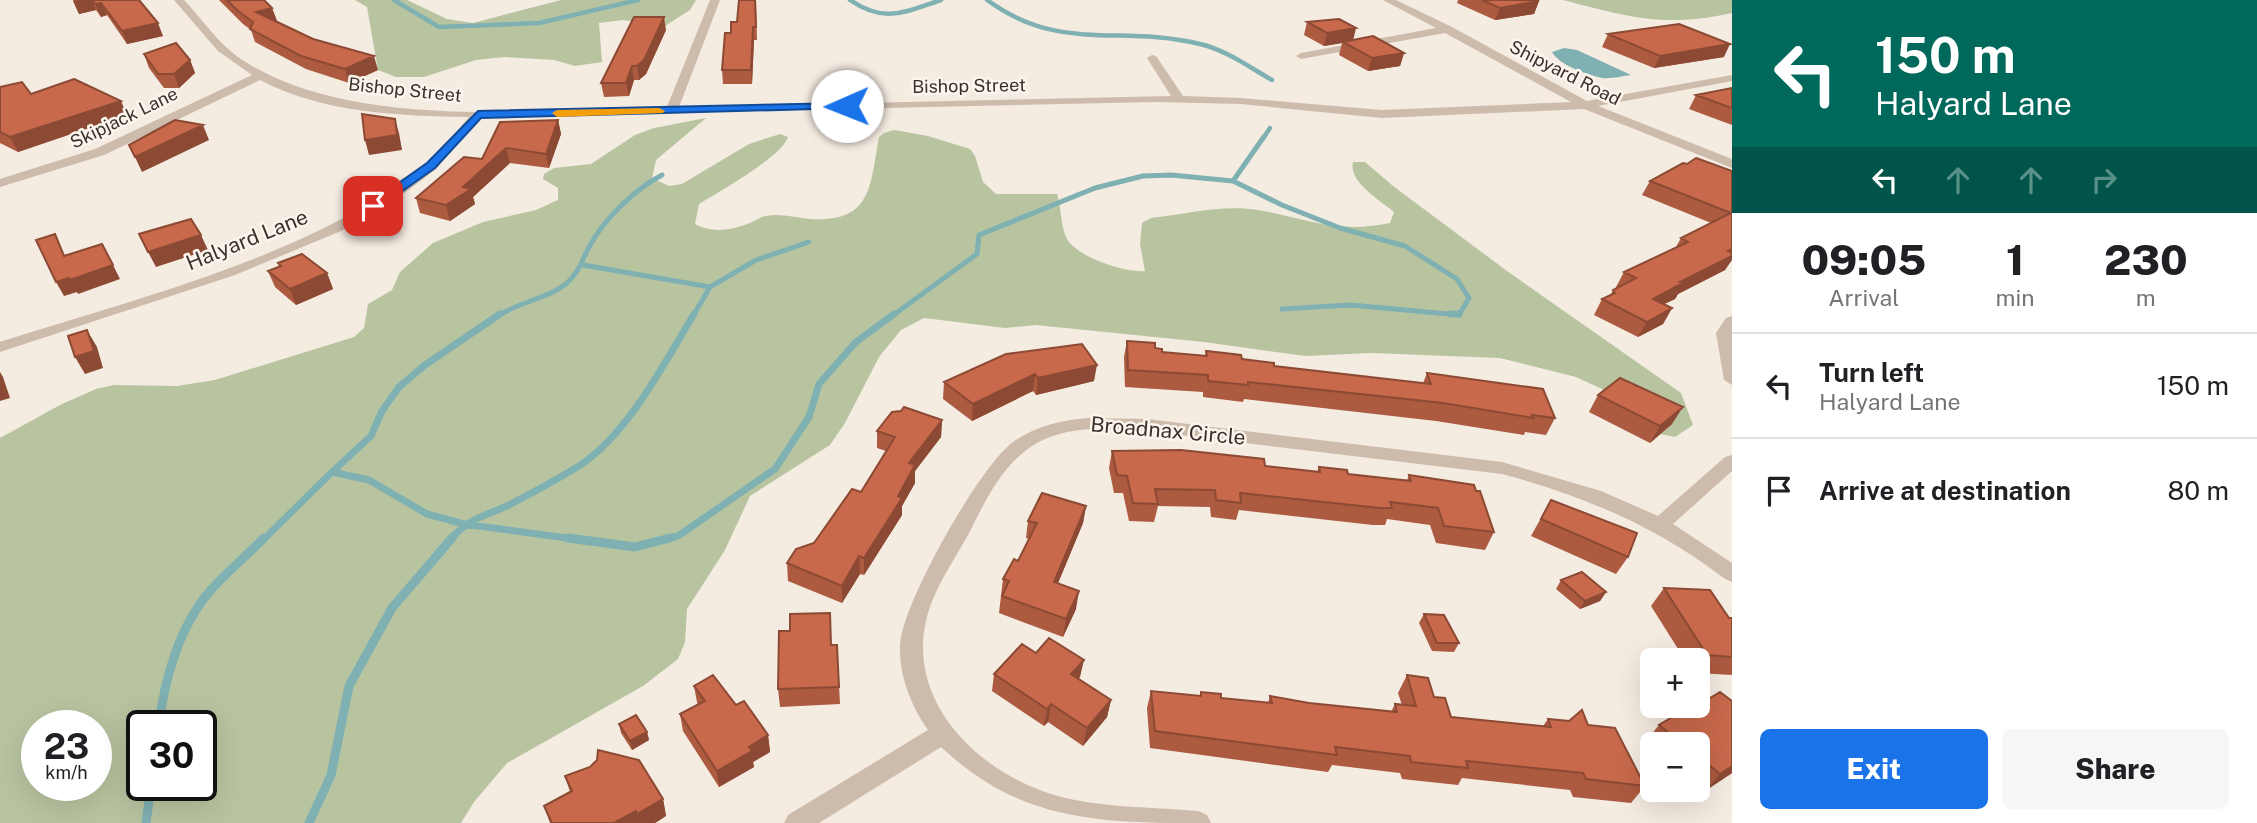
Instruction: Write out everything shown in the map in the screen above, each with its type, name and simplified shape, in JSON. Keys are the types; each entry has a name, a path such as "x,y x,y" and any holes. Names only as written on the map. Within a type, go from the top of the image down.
{"street":[{"name":"Bishop Street","path":"178,0 226,52 259,76 306,93 356,104 427,113 671,111 1179,99 1241,101 1382,114 1584,105 1732,78"},
{"path":"671,111 715,0"},
{"name":"Shipyard Road","path":"1388,0 1448,29 1584,105 1732,164"},
{"path":"1301,56 1448,29"},
{"path":"1152,58 1179,99"},
{"name":"Skipjack Lane","path":"0,183 111,147 208,97 259,76"},
{"name":"Halyard Lane","path":"0,347 248,265 323,232 393,194 431,166 478,114"},
{"path":"1732,321 1724,333 1732,380"},
{"name":"Broadnax Circle","path":"1198,823 1104,815 1045,803 1003,785 961,754 942,734 923,705 910,647 915,619 981,491 1008,454 1033,438 1058,428 1102,422 1147,425 1502,468 1559,481 1610,500 1660,525 1732,574"},
{"path":"1660,525 1732,461"},
{"path":"797,823 942,734"}],"green space":[{"path":"355,0 407,0 447,19 473,23 561,0 696,0 690,10 665,26 623,20 599,23 602,62 575,66 554,60 504,57 476,60 424,77 396,77 378,70 367,7"},
{"path":"1563,0 1732,0 1732,13 1686,20 1666,20 1627,16"},
{"path":"706,118 656,160 652,178 669,186 682,184 749,144 780,134 788,137 775,154 699,204 695,224 716,230 745,225 771,215 831,219 846,215 865,198 879,137 894,130 928,136 970,149 983,182 996,194 1057,194 1064,233 1071,244 1102,262 1137,271 1145,271 1140,244 1142,223 1151,218 1204,210 1245,208 1338,226 1390,223 1394,212 1366,190 1355,177 1353,162 1365,162 1507,271 1681,393 1693,425 1675,437 1656,433 1628,401 1576,377 1500,358 1371,353 1305,356 1204,342 1036,325 1005,328 924,318 901,330 879,357 845,423 830,445 750,496 725,550 687,609 685,642 678,659 643,686 507,763 474,802 461,823 0,823 0,438 60,405 96,389 114,385 177,386 215,380 354,337 364,328 368,304 392,290 400,272 433,243 483,222 536,210 558,200 558,188 543,179 544,174 554,168 591,164 635,135 654,128"}],"water":[{"path":"1564,48 1577,50 1631,75 1602,78 1582,72 1561,61 1552,52"}],"building":[{"path":"92,0 139,0 158,23 122,31 101,3 95,4"},
{"path":"227,0 264,0 272,8 256,12 313,39 374,56 345,69 301,56 250,29 253,22"},
{"path":"739,0 755,0 756,27 753,27 751,70 722,70 725,33 731,33 731,22 737,22"},
{"path":"1482,0 1536,0 1539,1 1500,8"},
{"path":"634,17 664,17 644,60 637,66 632,66 626,83 601,83"},
{"path":"1339,19 1356,28 1327,33 1307,22"},
{"path":"1679,24 1730,44 1660,56 1608,34"},
{"path":"1373,36 1404,53 1372,58 1343,42"},
{"path":"176,43 190,60 174,74 158,74 144,54"},
{"path":"74,79 121,101 10,137 0,132 0,87 22,82 31,94"},
{"path":"1732,88 1732,108 1696,95"},
{"path":"362,114 395,119 397,135 365,140"},
{"path":"175,120 203,125 135,157 129,145"},
{"path":"558,120 546,154 506,148 463,187 471,189 446,205 416,198 464,157 482,159 500,122"},
{"path":"1696,158 1732,171 1732,249 1728,251 1732,256 1653,299 1672,308 1647,322 1602,299 1636,278 1624,272 1688,242 1681,238 1731,213 1650,181"},
{"path":"191,219 201,235 148,252 139,234"},
{"path":"55,234 64,256 102,244 113,265 56,282 36,240"},
{"path":"302,254 327,273 290,289 268,271 281,266 278,263"},
{"path":"87,330 94,351 75,357 68,336"},
{"path":"1127,341 1155,343 1155,348 1162,349 1162,352 1207,356 1206,351 1241,355 1242,359 1274,363 1274,366 1431,384 1427,373 1543,389 1555,418 1532,415 1533,418 1443,403 1248,382 1248,385 1208,381 1208,375 1128,370"},
{"path":"1082,344 1097,365 1038,378 1035,374 973,404 944,382 1006,354"},
{"path":"1620,378 1683,407 1660,426 1598,395"},
{"path":"904,407 942,420 909,463 915,465 898,496 902,498 864,558 859,556 842,586 787,563 796,549 814,543 852,489 861,492 895,437 877,431 892,412 901,411"},
{"path":"1181,450 1264,459 1265,466 1320,472 1319,467 1347,470 1348,474 1411,481 1409,475 1474,485 1476,491 1480,491 1494,532 1444,526 1438,508 1390,502 1392,508 1380,508 1240,493 1241,503 1216,500 1215,490 1155,489 1158,504 1133,503 1127,476 1117,475 1112,451"},
{"path":"1042,493 1086,506 1054,582 1079,591 1066,619 1002,596 1009,581 1003,579 1014,559 1018,561 1037,523 1028,521"},
{"path":"1551,500 1637,533 1628,557 1541,519"},
{"path":"1582,572 1606,592 1585,601 1561,580"},
{"path":"1664,588 1710,590 1729,618 1732,618 1732,657 1710,655 1710,648 1703,648"},
{"path":"830,613 831,645 837,645 839,687 778,689 779,631 790,631 790,614"},
{"path":"1424,614 1444,615 1459,643 1437,643"},
{"path":"1049,638 1084,660 1071,674 1111,700 1087,728 1051,704 1047,709 994,674 1022,644 1036,653"},
{"path":"713,675 736,705 744,701 768,735 749,747 752,751 717,771 680,714 705,701 694,686"},
{"path":"1407,675 1428,678 1434,697 1445,698 1451,717 1551,727 1548,719 1569,721 1582,710 1588,725 1615,728 1640,776 1640,785 1586,779 1583,773 1466,761 1468,768 1411,762 1410,756 1335,747 1337,755 1155,731 1151,691 1201,696 1201,692 1221,694 1221,698 1272,703 1270,696 1397,712 1395,704 1416,706"},
{"path":"1720,692 1732,701 1732,766 1720,774 1710,766 1710,732 1667,732 1659,725 1671,718 1710,718 1710,698"},
{"path":"636,715 647,732 630,741 619,724"},
{"path":"598,750 639,760 663,799 614,823 552,823 544,806 572,791 565,776 590,767 597,760"}],"waterway":[{"path":"394,0 439,27 539,23 638,0"},
{"path":"850,0 884,14 905,12 941,0"},
{"path":"987,0 1014,17 1040,27 1091,35 1143,36 1200,44 1228,55 1272,80"},
{"path":"1262,140 1270,128"},
{"path":"1233,181 1263,138"},
{"path":"498,316 551,293 567,283 595,236 612,216 641,188 662,175"},
{"path":"892,316 977,254 979,235 1095,188 1143,176 1171,175 1233,181"},
{"path":"1233,181 1282,205 1340,228 1405,246 1457,279 1469,298 1459,315 1351,305 1282,309"},
{"path":"710,287 756,260 809,242"},
{"path":"583,265 710,287"},
{"path":"693,316 710,287"},
{"path":"332,472 371,436 382,411 399,387 425,365 500,314"},
{"path":"468,524 544,486 597,452 644,397 694,314"},
{"path":"663,540 678,536 775,469 809,417 819,384 856,342 894,314"},
{"path":"1451,314 1459,314"},
{"path":"263,540 332,472"},
{"path":"332,472 369,480 427,514 468,524"},
{"path":"450,540 468,524"},
{"path":"468,524 581,540"},
{"path":"162,710 175,655 199,605 223,577 264,538"},
{"path":"309,823 331,775 349,686 392,608 452,538"},
{"path":"568,538 635,547 670,538"},
{"path":"146,823 149,801"}],"slow traffic":[{"path":"557,113 659,111"}],"route":[{"path":"373,206 431,166 478,114 847,106"}]}
